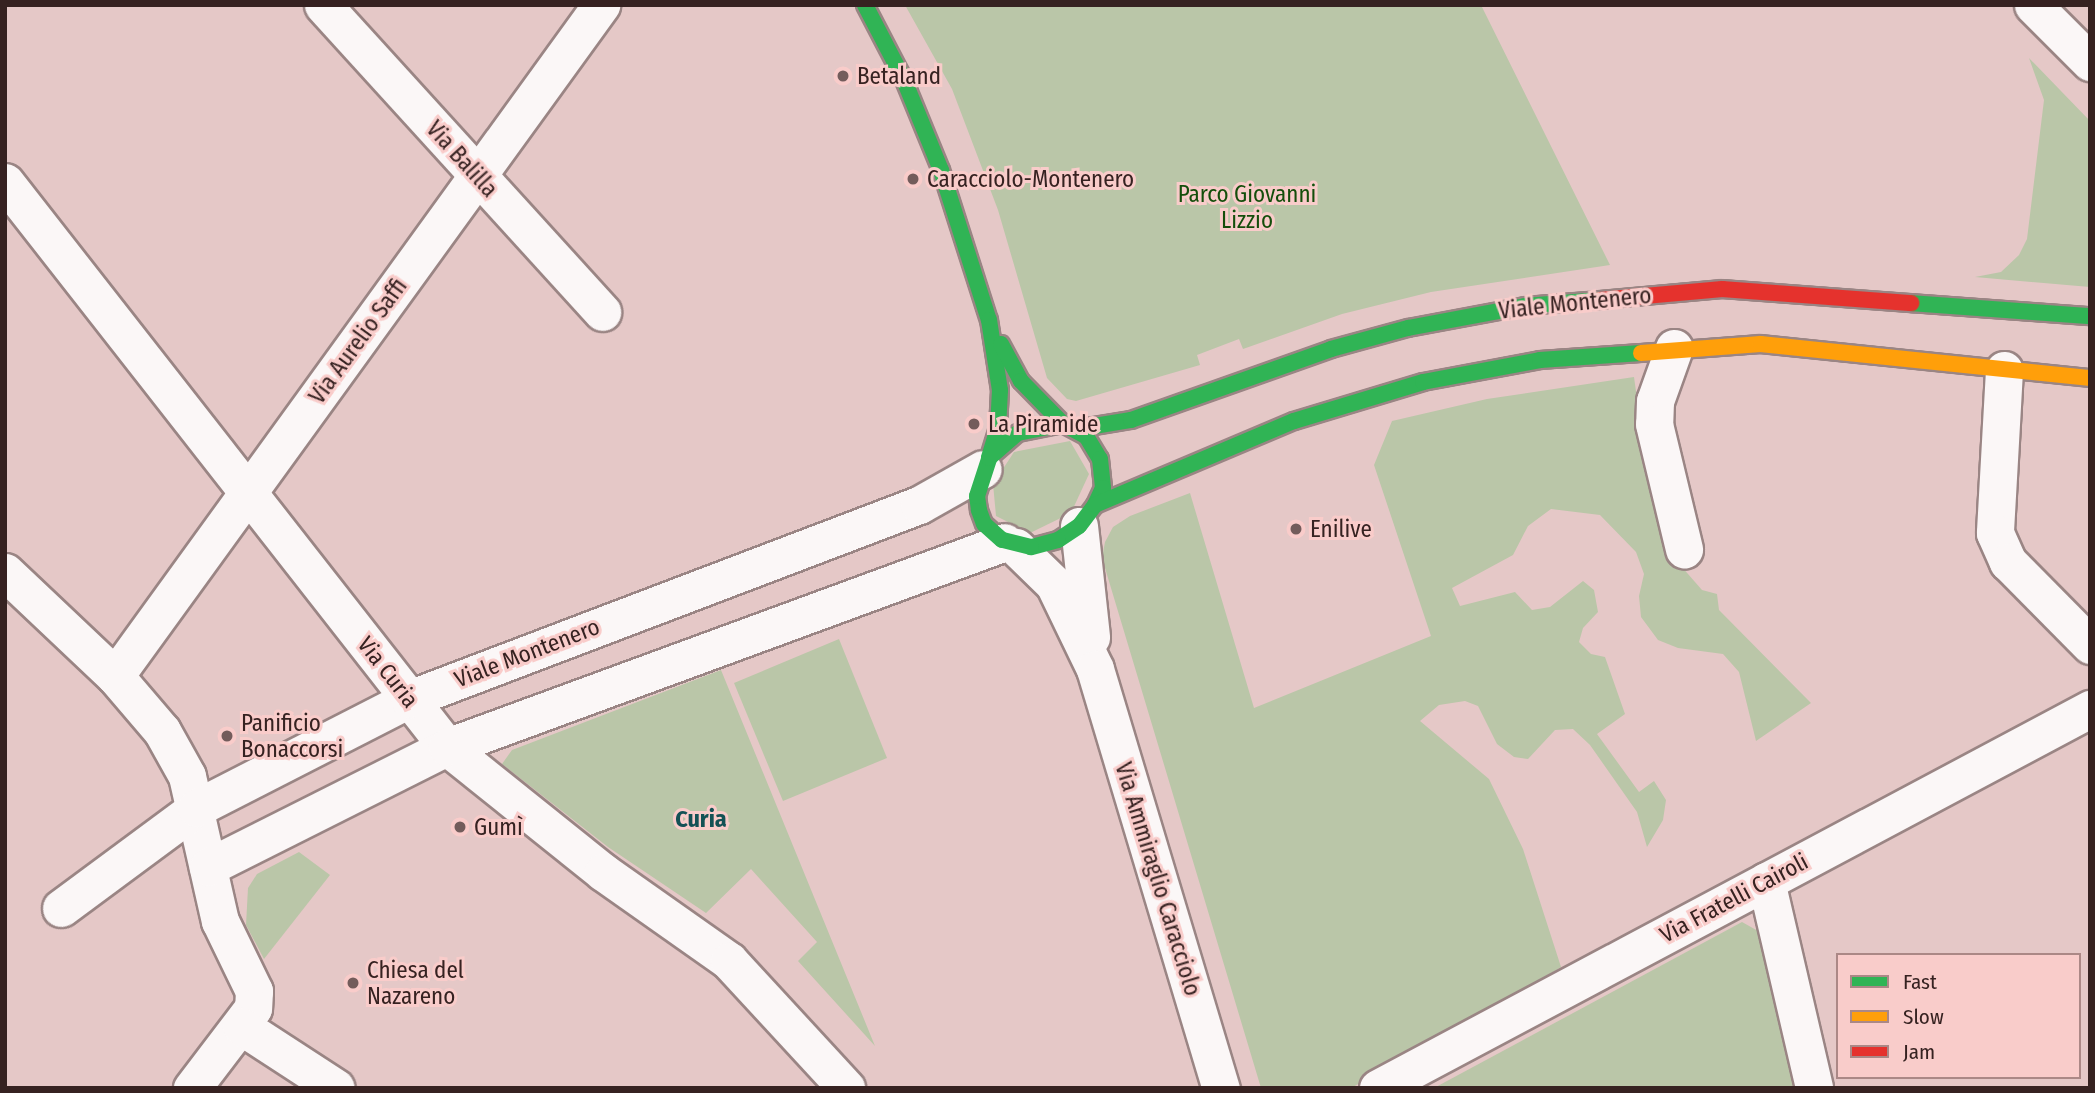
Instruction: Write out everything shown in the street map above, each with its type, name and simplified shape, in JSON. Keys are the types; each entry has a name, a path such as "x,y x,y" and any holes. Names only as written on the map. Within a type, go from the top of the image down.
{"main road":[{"path":"865,5 904,80 942,170 989,320 1000,390 998,428 986,464 979,510 984,524 1010,544 1045,544 1087,515 1294,421 1423,382 1540,359 1762,344 1830,348 2090,378"},
{"name":"Viale Montenero","path":"1070,426 1131,420 1369,338 1525,306 1723,289 2090,316"},
{"path":"989,320 1021,381 1070,426 1100,459 1102,488 1087,515"},
{"path":"986,464 1018,433 1070,426"}],"street":[{"name":"Via Balilla","path":"323,5 602,312"},
{"name":"Via Aurelio Saffi","path":"115,676 601,5"},
{"path":"2034,5 2090,62"},
{"name":"Via Curia","path":"5,182 447,747 603,872 729,961 846,1088"},
{"path":"1674,348 1655,401 1654,424 1684,549"},
{"path":"2004,370 1995,533 2008,562 2090,645"},
{"name":"Viale Montenero","path":"61,908 196,808 409,699 919,505 986,464"},
{"path":"1087,515 1095,670"},
{"path":"208,867 447,747 1010,544 1054,584 1095,670"},
{"path":"5,572 115,676 175,750 196,808 220,921 254,991 253,1008 192,1088"},
{"name":"Via Ammiraglio Caracciolo","path":"1095,670 1221,1088"},
{"name":"Via Fratelli Cairoli","path":"1378,1088 2090,709"},
{"path":"1766,881 1814,1088"},
{"path":"241,1026 336,1088"}],"green space":[{"name":"Parco Giovanni Lizzio","path":"905,5 1481,5 1610,265 1431,292 1342,314 1243,349 1239,339 1197,355 1200,365 1076,401 1067,399 1047,378 998,210 952,89"},
{"path":"2029,58 2090,121 2090,287 1975,277 2001,272 2019,255 2027,239 2044,100"},
{"path":"1634,377 1640,420 1681,566 1702,590 1717,594 1719,610 1811,703 1756,741 1739,672 1723,654 1678,648 1658,640 1641,617 1639,596 1644,574 1636,552 1600,515 1551,509 1528,526 1513,555 1452,588 1460,606 1515,592 1532,610 1550,607 1583,581 1594,590 1598,612 1583,628 1579,642 1591,654 1605,657 1625,714 1597,734 1639,792 1654,781 1666,800 1663,820 1647,847 1637,812 1590,745 1573,729 1555,730 1528,759 1514,757 1497,744 1478,706 1465,701 1439,705 1420,721 1489,779 1523,849 1561,967 1478,1019 1351,1088 1261,1088 1102,558 1105,542 1113,527 1130,516 1190,493 1254,708 1431,636 1374,465 1392,421 1487,399"},
{"path":"1070,441 1089,474 1071,513 1030,533 996,516 993,484 1014,452"},
{"path":"839,639 887,758 783,801 734,683"},
{"path":"721,670 875,1046 798,961 817,942 751,869 706,913 608,847 502,764 512,750"},
{"path":"299,852 330,875 264,959 246,925 248,888 257,874"},
{"path":"1742,922 1767,936 1801,1088 1434,1088"}],"traffic: fast":[{"path":"865,5 904,80 941,170 989,320 1000,390 998,428 989,458"},
{"path":"1076,429 1131,420 1331,349 1408,328 1525,306 1600,300"},
{"path":"1911,303 2090,316"},
{"path":"1001,344 1021,381 1063,424"},
{"path":"1095,505 1294,421 1423,382 1540,360 1641,353"},
{"path":"1063,424 1086,436 1100,459 1103,488 1095,505 1079,526 1058,540 1031,547 1002,540 984,524 979,510 977,496 989,458 1018,433 1063,424"}],"traffic: slow":[{"path":"1641,353 1761,344 2090,378"}],"traffic: jam":[{"path":"1600,300 1723,289 1911,303"}],"place":[{"name":"Betaland","path":"843,76"},
{"name":"Caracciolo-Montenero","path":"913,179"},
{"name":"La Piramide","path":"974,424"},
{"name":"Enilive","path":"1296,529"},
{"name":"Panificio Bonaccorsi","path":"227,736"},
{"name":"Gumì","path":"460,827"},
{"name":"Chiesa del Nazareno","path":"353,983"}],"district":[{"name":"Curia","path":"701,820"}]}
